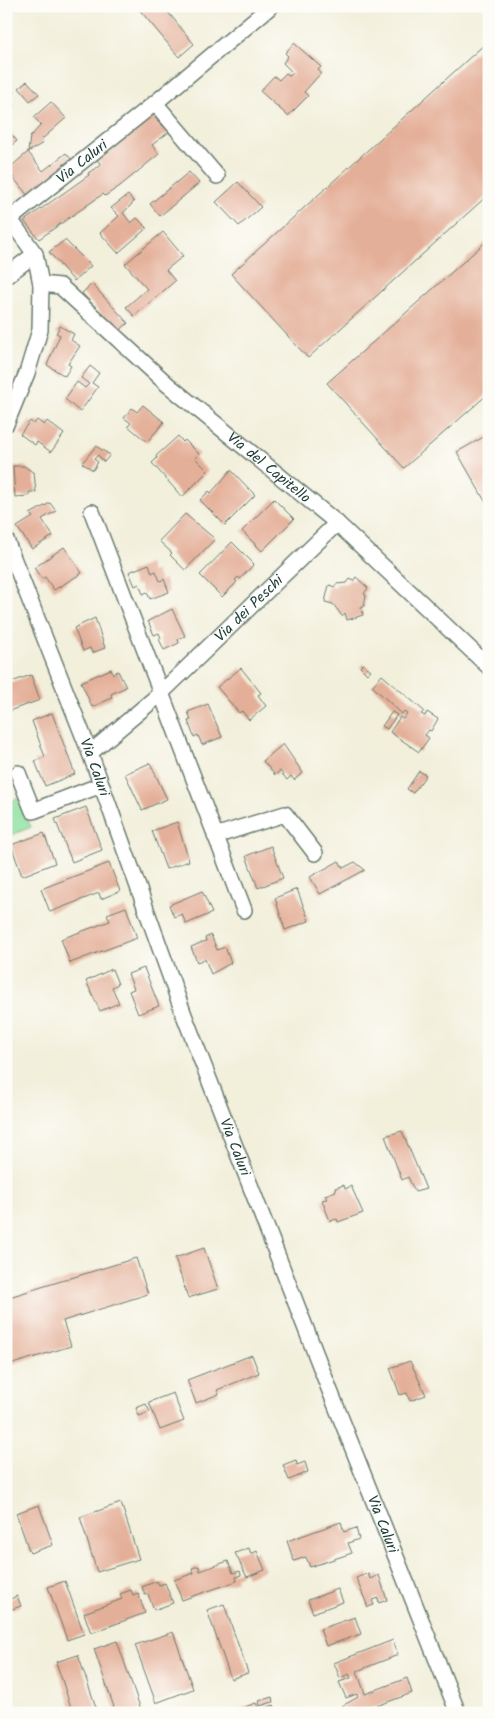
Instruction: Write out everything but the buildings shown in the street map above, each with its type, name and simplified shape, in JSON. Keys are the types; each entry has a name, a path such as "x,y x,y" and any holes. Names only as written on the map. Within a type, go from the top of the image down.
{"street":[{"name":"Via Caluri","path":"6,424 28,373 40,330 41,284 35,254 8,216 155,103 271,6"},
{"path":"155,103 217,176"},
{"path":"6,276 35,254"},
{"name":"Via del Capitello","path":"41,284 60,286 167,384 337,523 489,667"},
{"path":"92,512 214,836 244,910"},
{"name":"Via dei Peschi","path":"90,753 160,694 337,523"},
{"name":"Via Caluri","path":"6,540 90,753 184,1015 330,1392 458,1713"},
{"path":"6,586 20,579"},
{"path":"18,773 34,811 101,785"},
{"path":"214,836 285,814 315,853"}],"green space":[{"path":"18,798 31,827 6,837 6,804"}]}
